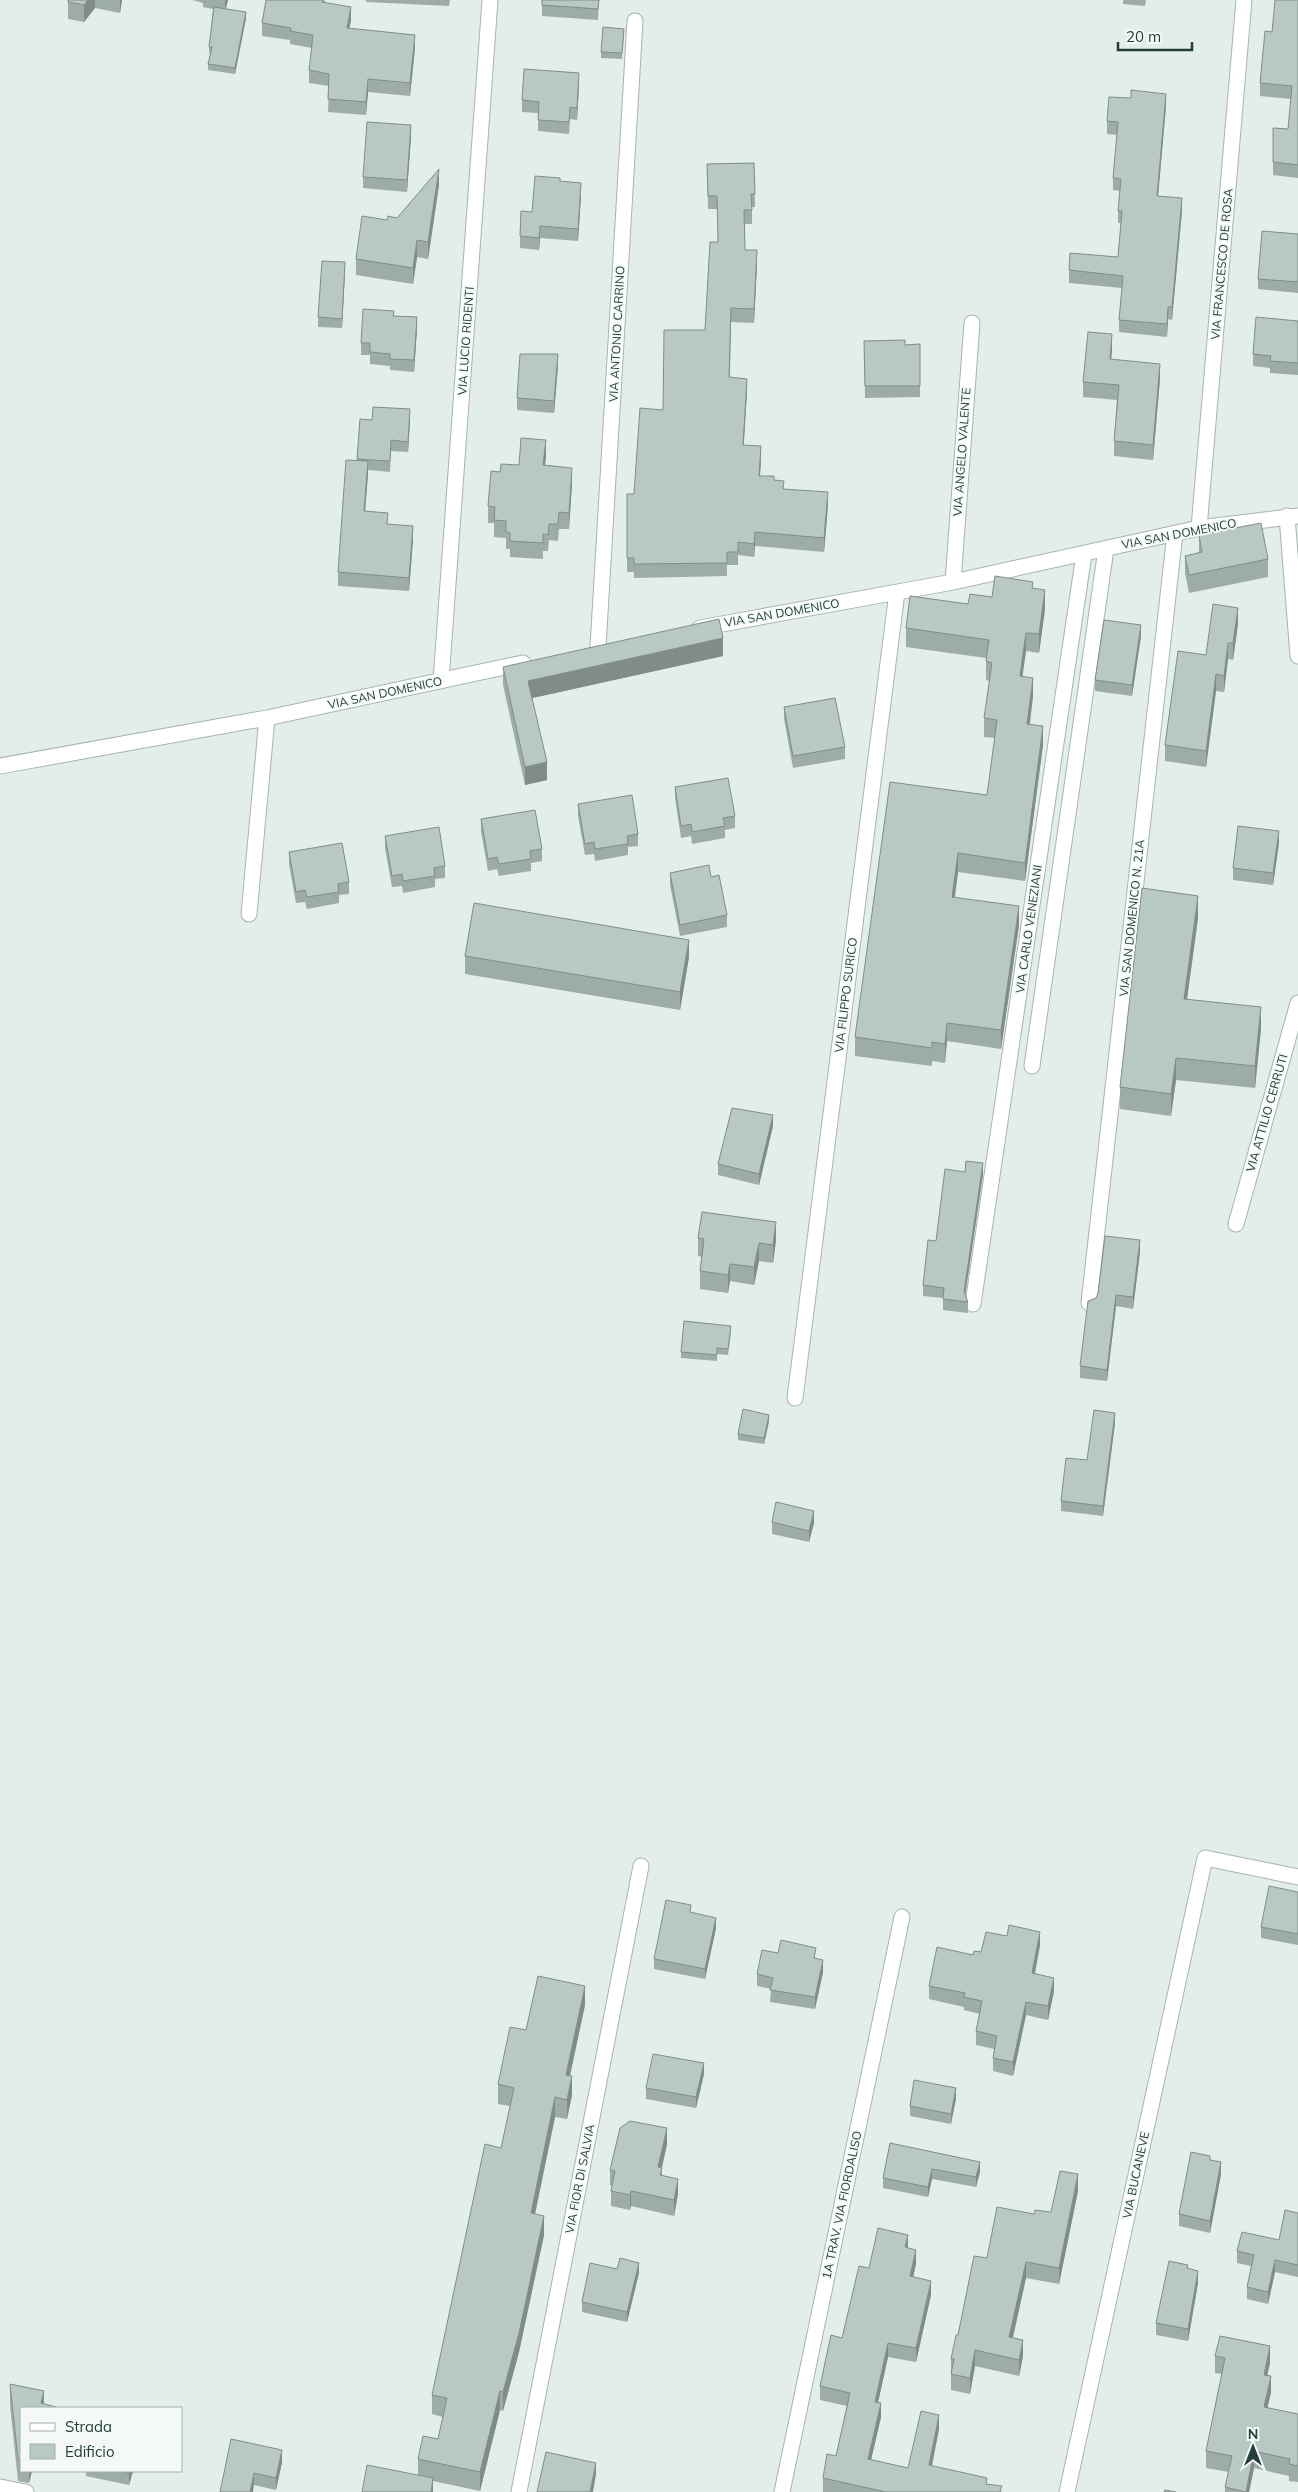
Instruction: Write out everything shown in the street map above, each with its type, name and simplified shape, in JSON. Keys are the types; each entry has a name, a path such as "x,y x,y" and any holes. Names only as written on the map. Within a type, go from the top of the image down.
{"street":[{"name":"VIA LUCIO RIDENTI","path":"441,681 490,0"},
{"name":"VIA FRANCESCO DE ROSA","path":"1199,528 1244,0"},
{"name":"VIA ANTONIO CARRINO","path":"598,647 635,21"},
{"name":"VIA ANGELO VALENTE","path":"953,582 972,323"},
{"name":"VIA SAN DOMENICO","path":"683,631 953,582 1199,528 1292,516"},
{"path":"1292,516 1298,656"},
{"name":"VIA SAN DOMENICO N. 21A","path":"1089,1303 1175,533"},
{"path":"1032,1066 1106,549"},
{"name":"VIA CARLO VENEZIANI","path":"973,1304 1084,554"},
{"name":"VIA FILIPPO SURICO","path":"795,1398 897,592"},
{"path":"580,651 617,643"},
{"name":"VIA SAN DOMENICO","path":"0,766 267,718 533,661"},
{"path":"249,914 267,718"},
{"name":"VIA ATTILIO CERRUTI","path":"1236,1224 1298,1003"},
{"name":"VIA BUCANEVE","path":"1067,2492 1205,1858 1298,1877"},
{"name":"VIA FIOR DI SALVIA","path":"519,2492 641,1866"},
{"name":"1A TRAV. VIA FIORDALISO","path":"782,2492 902,1917"},
{"path":"0,2487 26,2492"}],"building":[{"path":"68,0 88,0 84,5 68,2"},
{"path":"266,0 323,0 322,2 351,7 347,28 415,35 410,83 368,79 366,102 328,99 329,74 309,70 313,35 290,31 291,28 262,23"},
{"path":"542,0 599,0 598,9 542,5"},
{"path":"1275,0 1298,0 1298,165 1273,162 1273,128 1288,129 1292,86 1260,83 1265,31 1272,32"},
{"path":"214,7 246,12 235,68 208,64 212,47 209,47"},
{"path":"603,27 624,29 622,53 601,52"},
{"path":"524,69 579,73 577,108 570,107 569,122 538,120 539,102 522,100"},
{"path":"1131,90 1166,94 1157,196 1182,198 1172,307 1168,307 1167,324 1119,320 1123,276 1069,270 1070,253 1118,257 1122,211 1118,211 1121,179 1113,178 1118,122 1107,121 1109,97 1131,98"},
{"path":"367,122 411,125 407,180 363,177"},
{"path":"754,163 755,194 751,194 752,210 744,210 745,250 757,250 754,309 731,308 729,377 747,379 743,445 761,446 759,476 774,476 774,480 784,481 783,489 828,492 824,538 755,532 754,544 738,542 738,552 727,552 727,563 634,564 634,558 627,558 627,494 634,494 640,408 663,410 664,330 705,330 710,242 718,242 717,196 708,196 707,164"},
{"path":"439,169 428,242 417,240 413,268 356,259 362,216 387,220 388,216 397,218"},
{"path":"535,176 560,178 560,181 581,183 578,229 540,226 539,238 520,236 521,211 532,212"},
{"path":"1262,231 1298,234 1298,282 1258,279"},
{"path":"322,261 345,262 342,319 318,317"},
{"path":"363,309 394,311 393,316 417,317 414,360 390,359 390,354 370,352 370,343 361,343"},
{"path":"1256,317 1298,321 1298,363 1270,361 1271,356 1253,354"},
{"path":"1088,332 1112,334 1110,359 1160,364 1153,445 1114,441 1119,385 1083,382"},
{"path":"905,340 905,345 920,344 920,386 865,386 864,341"},
{"path":"520,354 558,354 554,401 517,398"},
{"path":"373,407 410,409 408,442 391,440 390,461 357,459 360,419 372,420"},
{"path":"521,438 546,440 543,465 572,468 569,513 559,512 558,524 549,524 548,535 543,534 543,543 510,541 510,533 506,532 506,521 494,520 495,507 488,506 491,471 500,472 501,464 519,465"},
{"path":"346,460 368,461 364,511 388,513 387,524 413,526 409,578 338,572"},
{"path":"1261,523 1268,559 1189,575 1185,556 1202,552 1199,535"},
{"path":"995,576 1033,582 1032,588 1045,590 1039,634 1026,633 1020,676 1033,678 1027,724 1043,726 1025,863 958,853 952,897 1019,906 1001,1030 947,1023 945,1044 932,1042 932,1048 855,1037 890,782 987,795 997,720 984,718 992,663 986,661 989,640 906,628 910,596 968,604 970,594 992,597"},
{"path":"1213,604 1238,608 1233,643 1228,643 1224,676 1216,674 1206,751 1165,745 1178,651 1206,655"},
{"path":"719,619 723,638 528,681 547,762 525,767 503,667"},
{"path":"1104,620 1141,625 1132,685 1095,680"},
{"path":"835,698 845,747 793,756 784,707"},
{"path":"728,778 735,816 723,818 725,826 692,832 691,824 681,826 675,787"},
{"path":"632,795 638,834 627,836 628,844 595,849 594,842 585,844 578,804"},
{"path":"535,810 542,849 530,851 531,859 499,864 497,857 488,859 481,819"},
{"path":"1238,826 1279,831 1273,873 1233,868"},
{"path":"439,827 445,866 434,868 435,876 403,881 402,874 392,876 385,836"},
{"path":"342,843 349,882 338,884 339,892 307,897 305,890 296,892 289,852"},
{"path":"709,865 711,877 719,875 727,915 680,925 670,873"},
{"path":"1142,888 1198,896 1184,999 1261,1007 1255,1066 1176,1058 1171,1094 1120,1087"},
{"path":"474,903 689,940 680,992 465,956"},
{"path":"732,1108 773,1115 759,1174 718,1164"},
{"path":"966,1161 983,1163 964,1292 968,1302 943,1299 944,1288 923,1285 928,1240 936,1241 945,1169 965,1172"},
{"path":"702,1212 776,1222 773,1245 759,1243 754,1267 730,1264 728,1275 700,1271 704,1239 698,1238"},
{"path":"1105,1236 1140,1240 1133,1297 1116,1295 1107,1370 1080,1366 1088,1301 1096,1298 1098,1293"},
{"path":"684,1321 731,1326 728,1349 717,1348 717,1355 681,1352"},
{"path":"743,1409 769,1415 764,1438 738,1434"},
{"path":"1094,1410 1115,1413 1103,1506 1061,1501 1066,1458 1087,1460"},
{"path":"776,1502 814,1511 809,1531 772,1522"},
{"path":"1269,1886 1298,1892 1298,1934 1261,1927"},
{"path":"666,1900 691,1905 690,1912 716,1918 705,1969 654,1959"},
{"path":"1009,1925 1040,1932 1032,1973 1054,1978 1048,2006 1026,2002 1013,2062 993,2058 997,2036 976,2031 982,2001 964,1997 965,1993 929,1986 937,1947 973,1955 974,1951 981,1952 986,1932 1007,1936"},
{"path":"781,1940 816,1948 814,1958 823,1960 815,1997 770,1990 773,1978 757,1974 762,1950 778,1953"},
{"path":"538,1976 585,1986 566,2075 572,2076 567,2100 555,2097 531,2213 544,2216 519,2333 503,2392 500,2391 480,2472 418,2459 423,2436 438,2439 447,2398 432,2395 485,2144 501,2148 514,2088 498,2084 510,2027 526,2030"},
{"path":"653,2054 704,2063 696,2097 646,2088"},
{"path":"914,2080 956,2088 951,2114 910,2106"},
{"path":"630,2121 667,2128 658,2167 662,2168 660,2175 678,2179 674,2200 631,2191 630,2195 611,2191 615,2171 610,2170 620,2128"},
{"path":"890,2143 980,2162 976,2177 932,2169 928,2187 883,2178"},
{"path":"1191,2152 1210,2156 1210,2160 1221,2162 1210,2221 1179,2214"},
{"path":"1060,2171 1078,2174 1059,2268 1026,2262 1009,2337 1023,2340 1019,2360 975,2350 970,2378 951,2374 954,2359 951,2359 956,2335 958,2335 974,2256 987,2258 997,2207 1034,2214 1035,2210 1051,2212"},
{"path":"1285,2210 1298,2213 1298,2265 1275,2260 1268,2292 1247,2287 1254,2255 1237,2251 1242,2232 1279,2240"},
{"path":"878,2228 908,2235 905,2247 916,2250 910,2276 931,2281 916,2348 888,2343 875,2402 881,2403 868,2459 908,2468 921,2411 939,2415 929,2465 987,2478 986,2484 1002,2486 1000,2492 886,2492 823,2478 827,2454 836,2456 850,2393 820,2386 831,2335 842,2338 859,2266 869,2268"},
{"path":"620,2258 639,2263 627,2312 582,2302 590,2263 617,2269"},
{"path":"1169,2261 1188,2265 1187,2268 1198,2271 1188,2329 1156,2323"},
{"path":"1220,2336 1270,2346 1264,2375 1271,2376 1264,2407 1298,2414 1298,2466 1289,2464 1290,2459 1254,2451 1246,2492 1225,2487 1232,2456 1206,2451 1225,2358 1215,2356"},
{"path":"10,2384 44,2391 41,2403 56,2407 20,2407 20,2460 18,2459"},
{"path":"231,2439 282,2450 276,2478 254,2473 250,2492 220,2492"},
{"path":"546,2452 596,2463 590,2492 537,2492"},
{"path":"367,2465 433,2478 431,2492 362,2492"}]}
